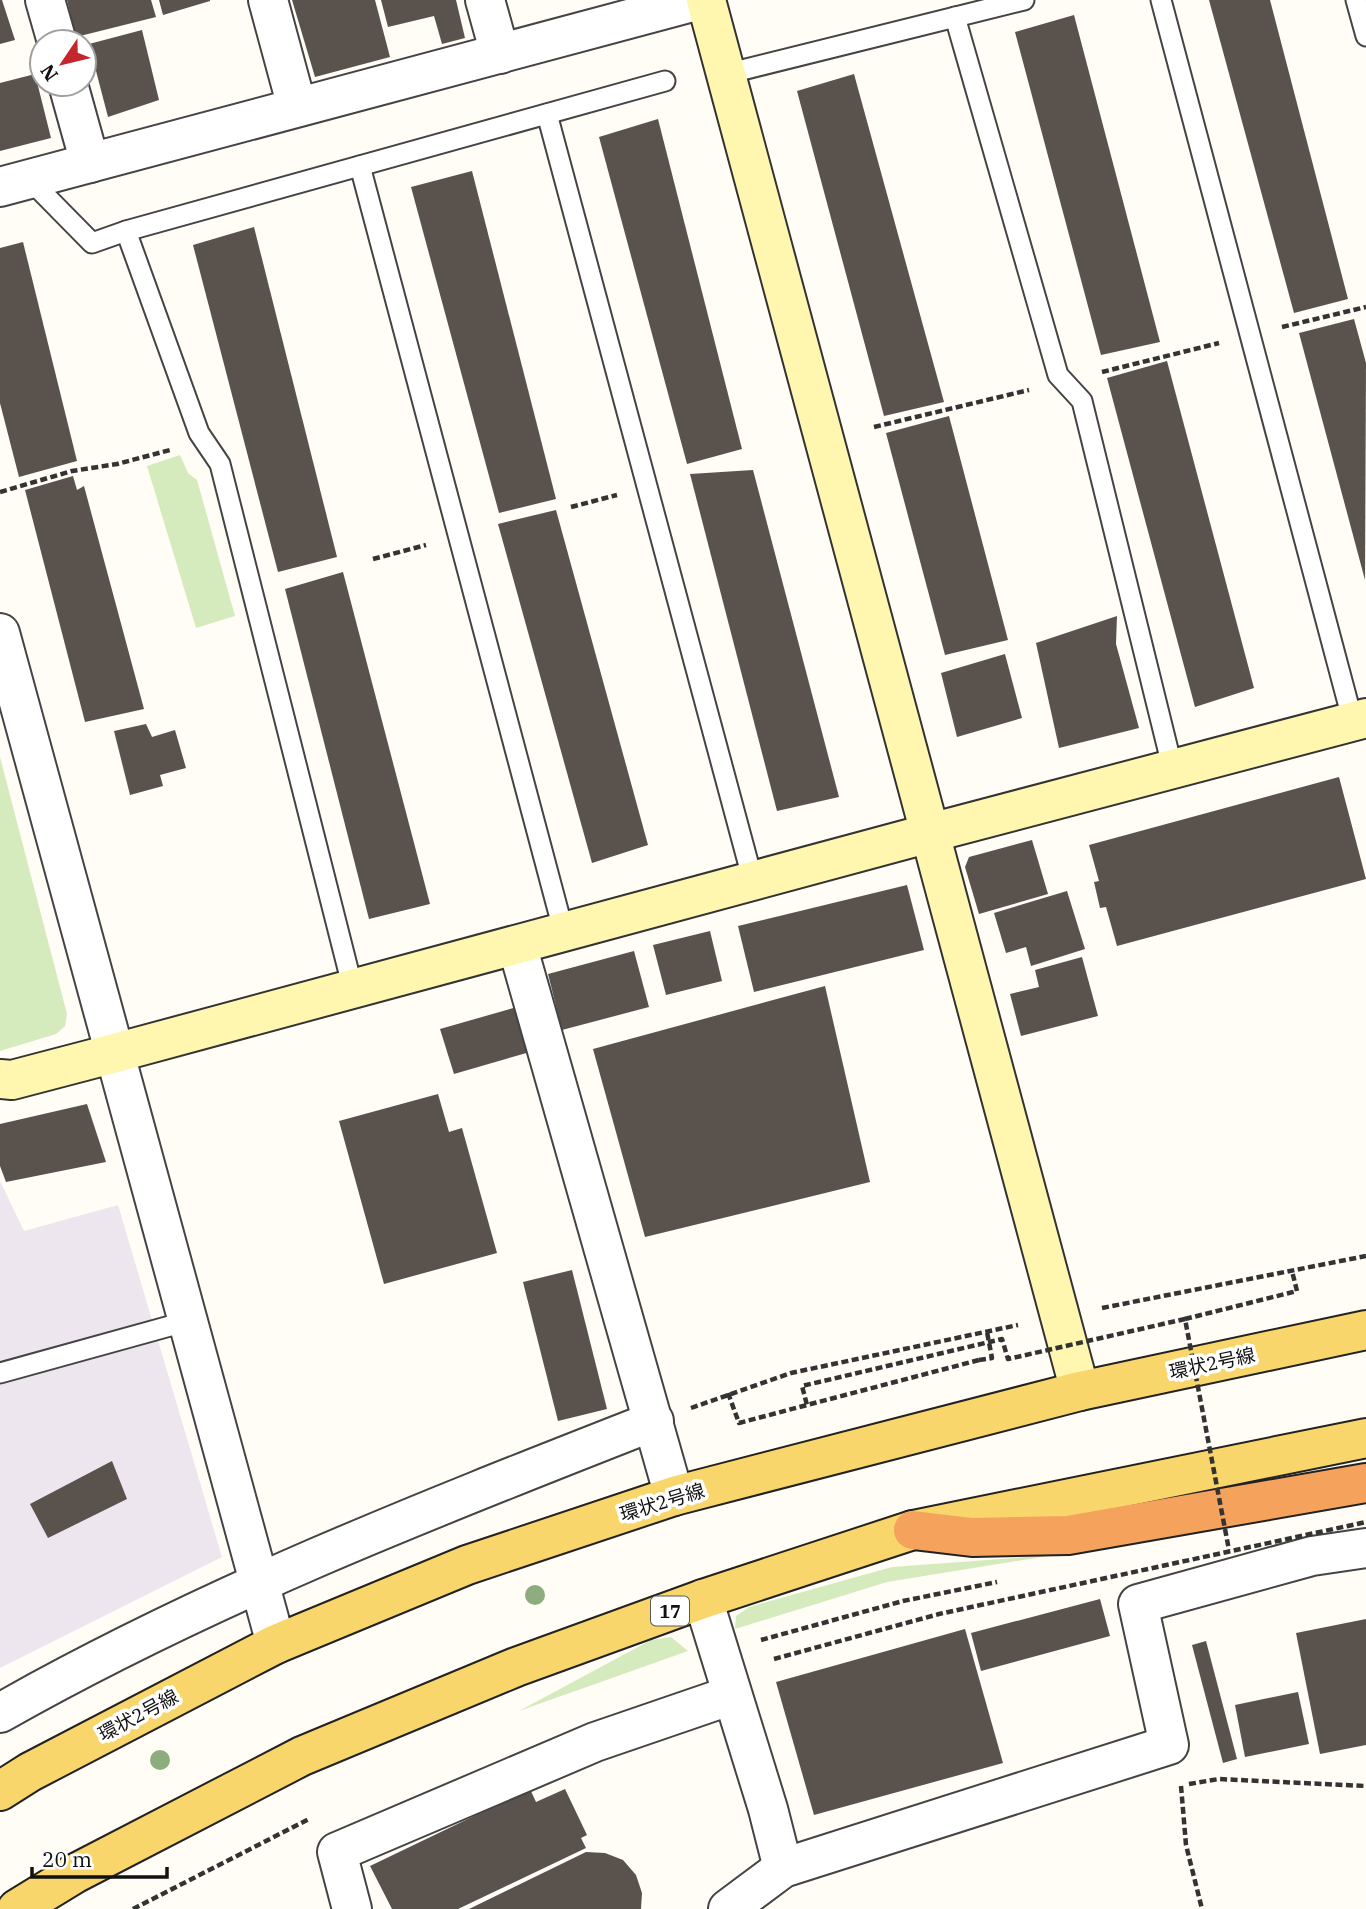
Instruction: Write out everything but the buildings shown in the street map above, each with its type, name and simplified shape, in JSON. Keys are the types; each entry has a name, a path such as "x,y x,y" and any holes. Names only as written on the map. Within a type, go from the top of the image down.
{"highway":[{"path":"913,1530 972,1537 1068,1535 1366,1483"}],"main road":[{"name":"環状2号線","path":"0,1791 30,1772 276,1644 467,1565 674,1496 1080,1391 1366,1330"},
{"name":"17","path":"17,1909 74,1874 302,1756 516,1667 703,1599 913,1530 1366,1438"}],"street":[{"path":"45,0 53,28"},
{"path":"268,0 298,107"},
{"path":"485,0 500,54"},
{"path":"14,183 700,0"},
{"path":"706,0 1080,1391"},
{"path":"72,98 90,163"},
{"path":"0,633 276,1644"},
{"path":"0,1079 12,1080 115,1053 1359,720"},
{"path":"517,945 674,1496"},
{"path":"0,1713 47,1686 259,1582 478,1490 654,1422"},
{"path":"728,1909 783,1868 1169,1745 1138,1604 1312,1556 1366,1548"},
{"path":"703,1599 768,1809 783,1868"},
{"path":"352,1909 337,1852 595,1742 733,1695"}],"lane":[{"path":"726,74 1024,0"},
{"path":"1161,0 1250,335 1359,720"},
{"path":"1356,0 1366,36"},
{"path":"955,17 1058,374 1083,401 1172,770"},
{"path":"14,183 92,243 126,231 665,81"},
{"path":"547,114 753,881"},
{"path":"360,166 564,933"},
{"path":"126,231 199,433 220,464 352,989"},
{"path":"0,1373 188,1321"}],"path":[{"path":"874,427 1366,307"},
{"path":"0,492 72,471 117,464 204,440"},
{"path":"571,507 647,487"},
{"path":"373,559 458,536"},
{"path":"654,1422 728,1393 791,1373 1366,1256"},
{"path":"807,1405 802,1386 1002,1339 1008,1359 1280,1296 1297,1291 1292,1270"},
{"path":"1185,1318 1229,1550"},
{"path":"728,1393 739,1423 992,1358 987,1332"},
{"path":"774,1659 939,1614 1366,1522"},
{"path":"1169,1745 1181,1786 1186,1845 1202,1909"},
{"path":"1181,1786 1219,1779 1366,1786"}],"shaded area":[{"path":"0,1181 24,1231 118,1205 222,1557 0,1668"}],"green space":[{"path":"180,455 188,473 197,480 235,616 196,628 147,466"},
{"path":"0,757 67,1014 65,1026 56,1034 0,1051"},
{"path":"1054,1555 887,1582 735,1629 736,1616 749,1607 892,1567"},
{"path":"671,1637 688,1651 519,1711 651,1640"}]}
